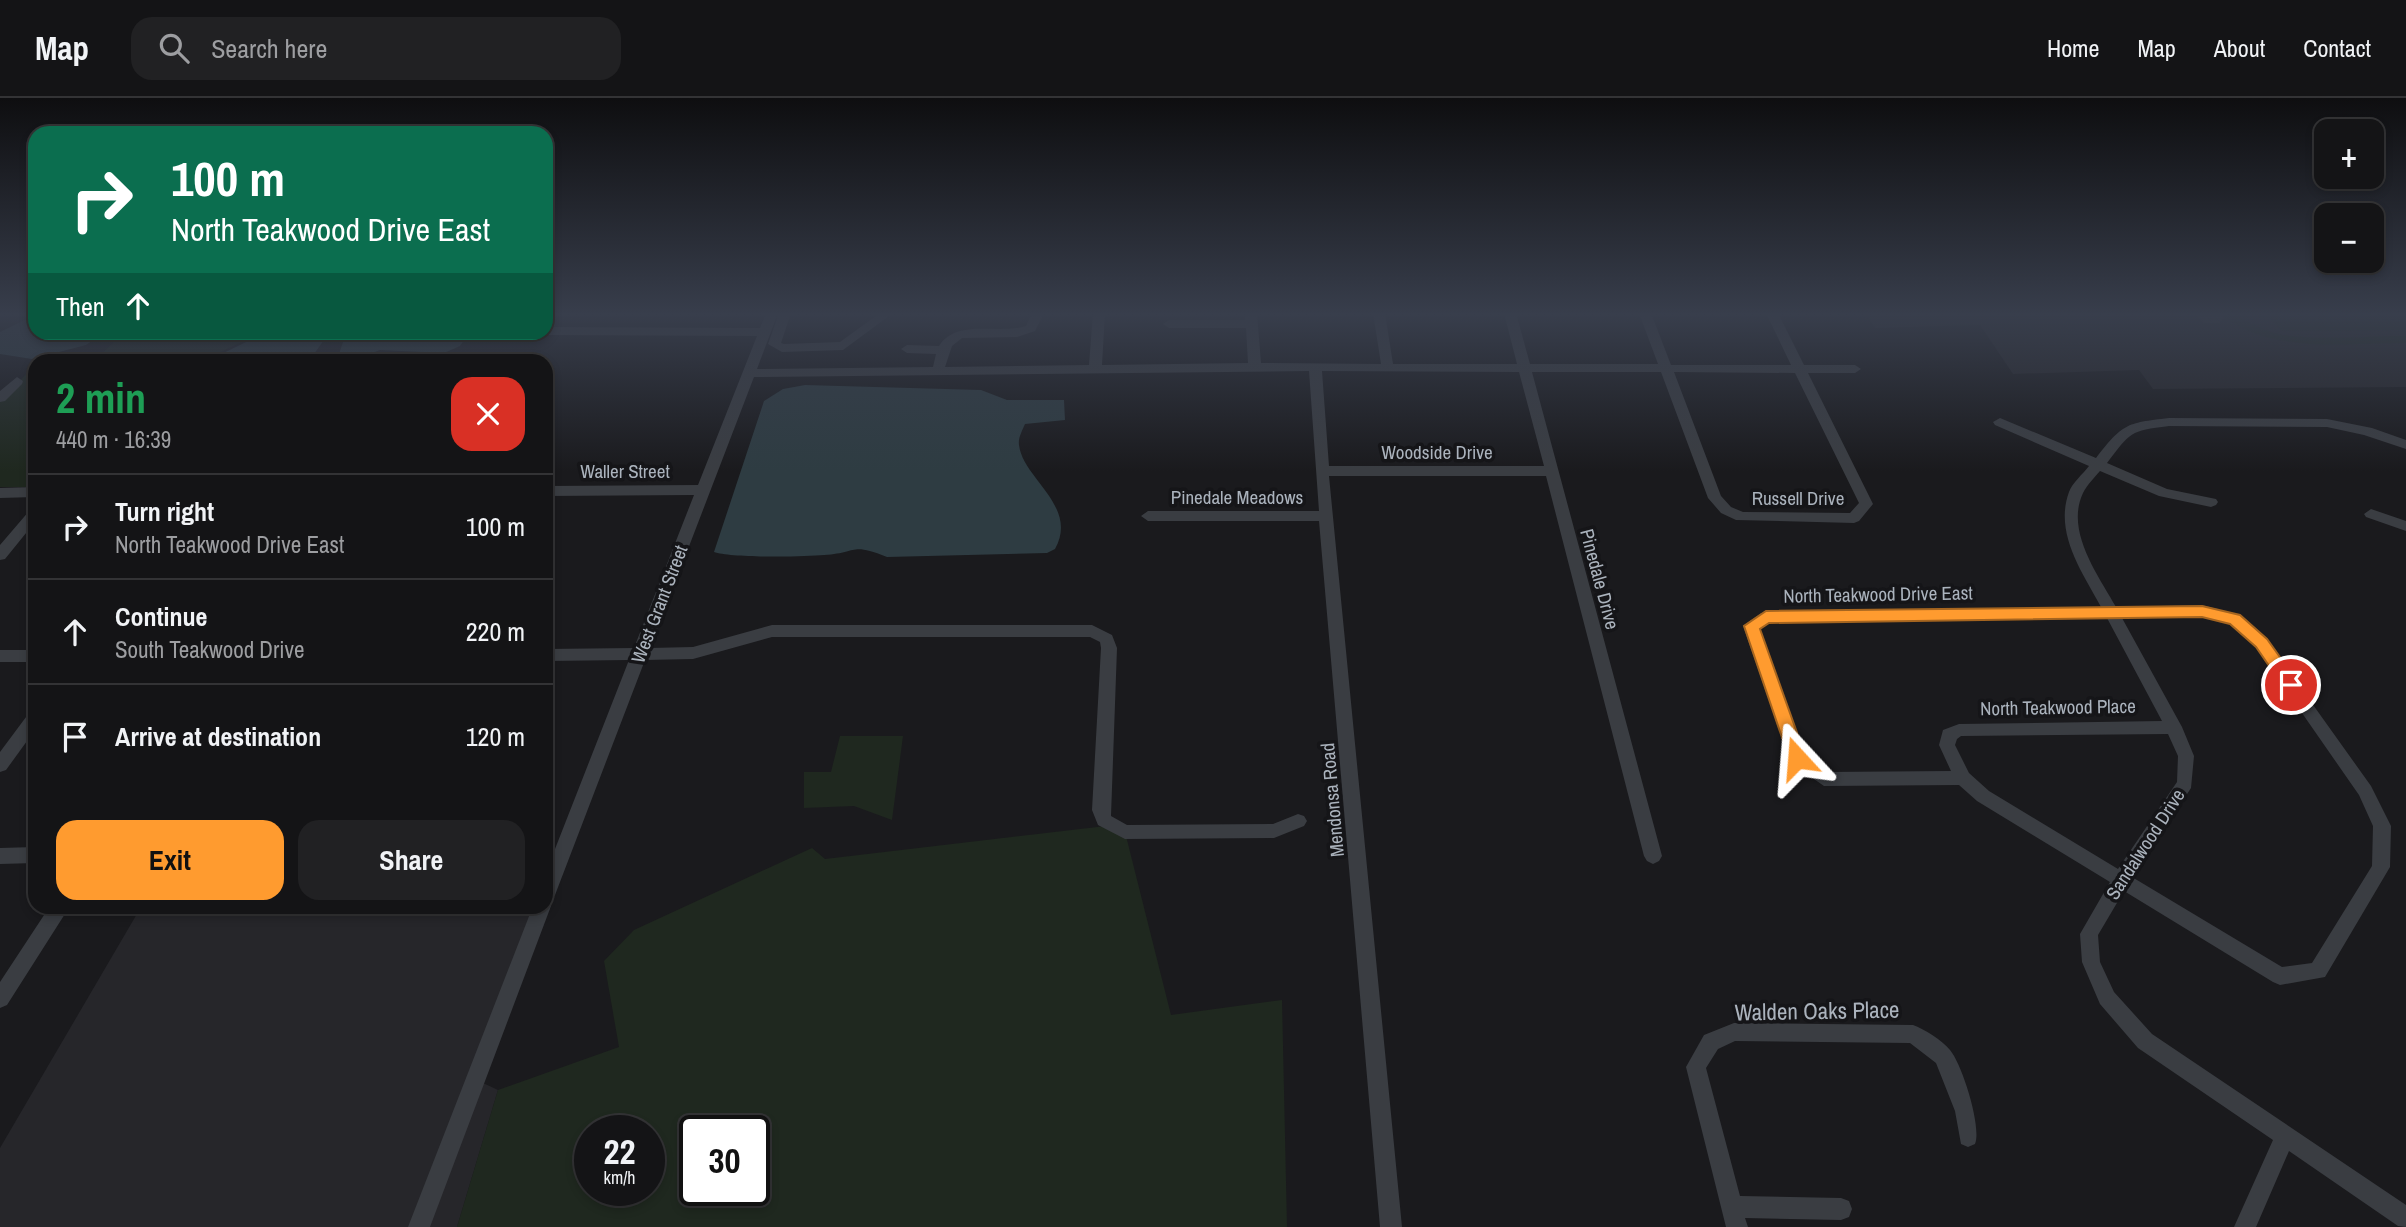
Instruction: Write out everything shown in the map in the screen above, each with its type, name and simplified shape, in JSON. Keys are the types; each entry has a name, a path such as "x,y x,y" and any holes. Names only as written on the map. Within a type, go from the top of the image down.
{"street":[{"name":"West Grant Street","path":"554,852 640,655 751,366"},
{"path":"938,371 939,366"},
{"name":"Pinedale Drive","path":"1524,366 1653,856"},
{"path":"748,373 1255,368 1854,369"},
{"name":"Russell Drive","path":"1665,368 1715,498 1726,510 1741,517 1854,518 1866,504 1798,368"},
{"name":"Mendonsa Road","path":"1315,369 1391,1227"},
{"path":"0,398 17,381"},
{"path":"2000,422 2164,493 2211,502"},
{"name":"Sandalwood Drive","path":"2406,445 2367,431 2327,423 2169,422 2144,425 2124,432 2076,492 2071,522 2079,553 2174,727 2186,756 2185,783 2121,879 2089,934 2091,961 2107,998 2145,1041 2406,1218"},
{"name":"Woodside Drive","path":"1322,471 1552,471"},
{"name":"Waller Street","path":"553,491 704,490"},
{"path":"0,493 28,492"},
{"path":"2371,514 2406,526"},
{"name":"Pinedale Meadows","path":"1148,516 1327,516"},
{"path":"0,555 28,521"},
{"path":"1963,778 1983,796 2280,976 2318,971 2382,867 2382,826 2365,791 2261,643 2235,619 2202,611 2110,611"},
{"name":"North Teakwood Drive East","path":"1963,778 1824,779 1797,758 1751,626 1766,617 2110,611"},
{"path":"553,655 693,653 772,631 1092,631 1107,639 1109,648 1101,810 1104,820 1125,832 1273,831 1298,821"},
{"path":"0,656 28,656"},
{"path":"0,765 28,727"},
{"name":"North Teakwood Place","path":"1963,778 1947,745 1949,735 1959,730 2174,727"},
{"path":"0,856 28,855"},
{"path":"0,999 56,914"},
{"path":"419,1227 539,914"},
{"name":"Walden Oaks Place","path":"1734,1217 1696,1067 1711,1042 1734,1032 1913,1034 1943,1057 1965,1111 1968,1137"},
{"path":"2245,1227 2284,1135"},
{"path":"1734,1217 1841,1209"}],"shaded area":[{"path":"2007,366 2406,366 2406,387 2153,389 2139,370 2013,374"},
{"path":"28,372 28,487 0,487 0,402"},
{"path":"805,385 981,390 1007,400 1064,400 1065,420 1025,424 1019,442 1023,457 1048,494 1060,519 1061,534 1055,549 1047,553 887,557 860,549 800,556 751,556 714,552 764,401 783,389"},
{"path":"840,736 903,736 892,820 854,806 804,808 804,772 831,772"},
{"path":"1123,824 1171,1015 1282,1000 1287,1227 457,1227 498,1090 619,1047 604,961 634,930 812,848 825,859"},
{"path":"137,914 539,914 419,1227 0,1227 0,1148"},
{"path":"483,1083 498,1090 457,1227 428,1227"}],"route":[{"path":"1797,758 1751,626 1766,617 2202,611 2235,619 2261,643 2291,685"}]}
